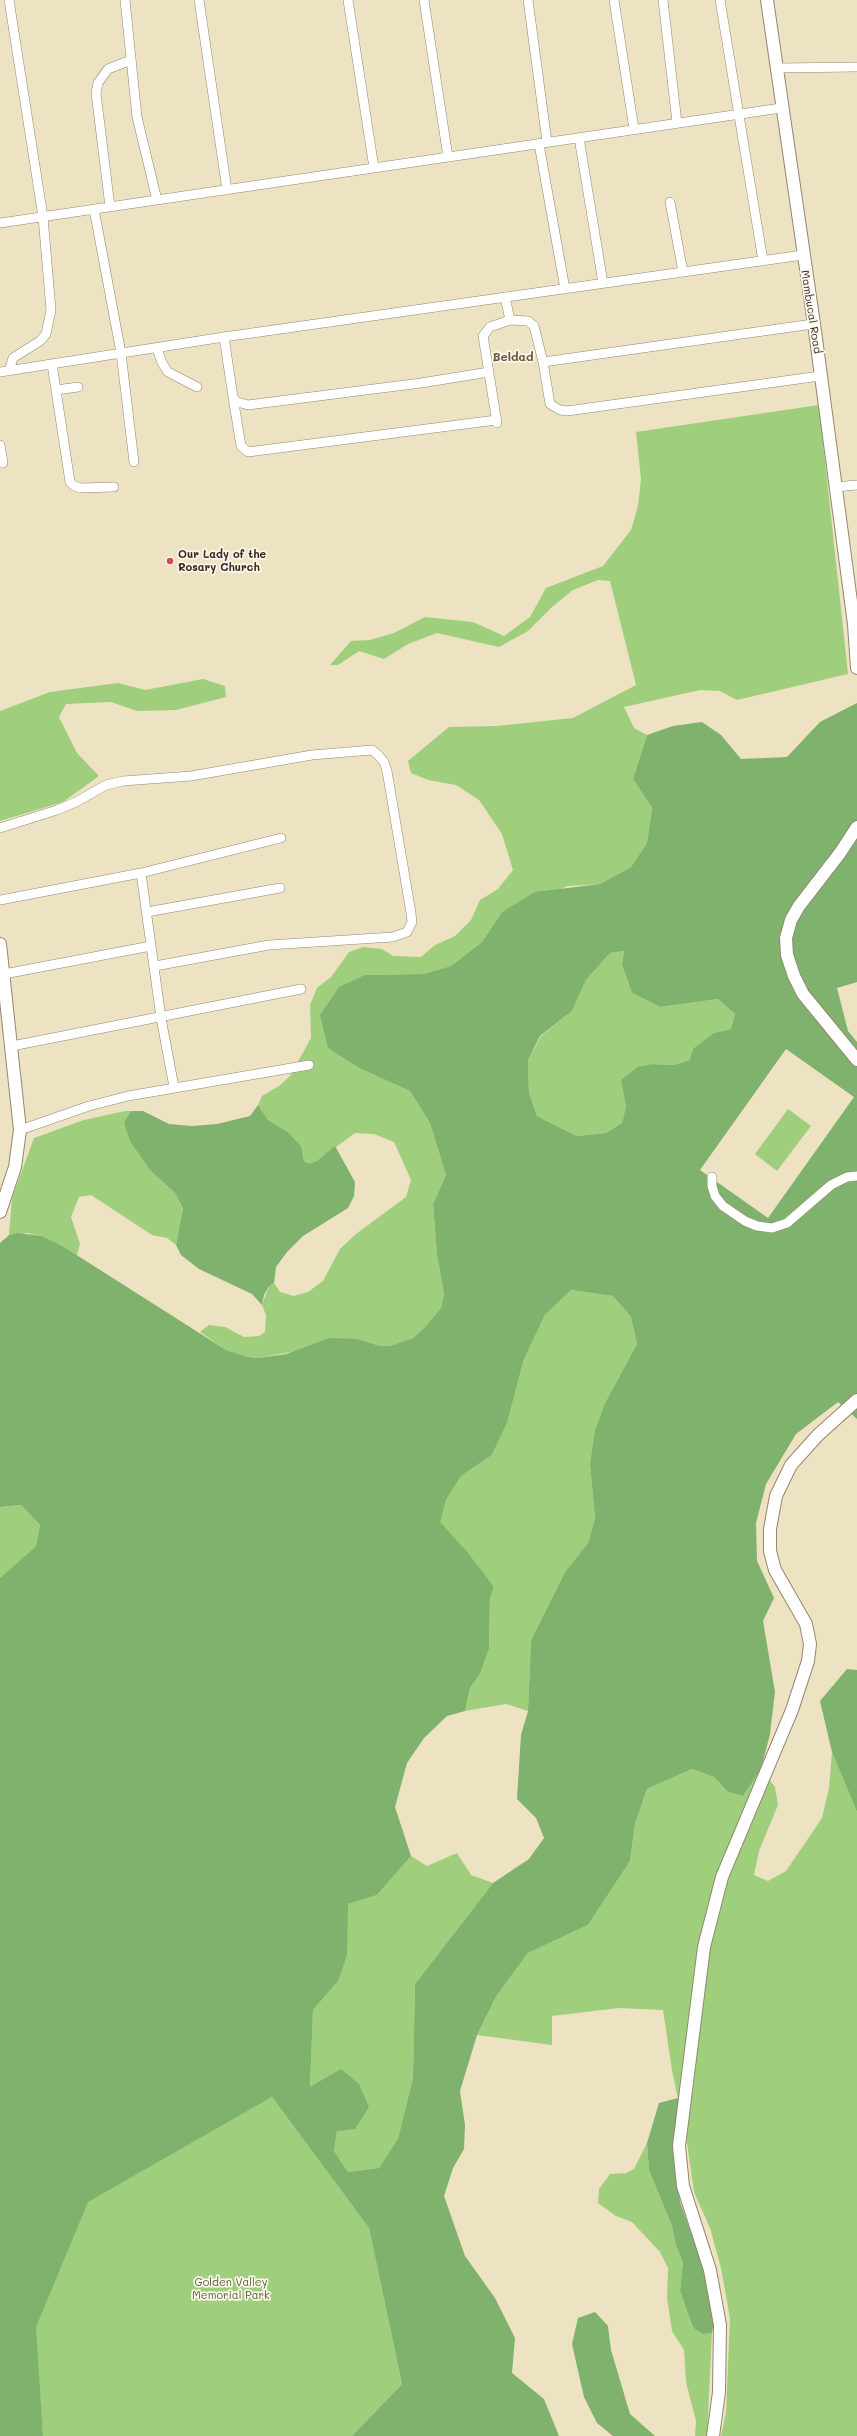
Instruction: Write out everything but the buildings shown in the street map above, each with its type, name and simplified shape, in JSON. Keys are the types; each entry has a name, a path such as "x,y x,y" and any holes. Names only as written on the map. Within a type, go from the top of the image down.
{"main road":[{"name":"Mambucal Road","path":"767,0 854,624 857,668"},
{"path":"857,827 840,853 799,906 791,920 786,938 787,955 794,976 803,994 857,1060"},
{"path":"0,944 20,1130 15,1167 0,1212"},
{"path":"713,2436 719,2392 720,2325 710,2270 683,2186 679,2146 704,1947 722,1878 792,1710 808,1661 810,1644 806,1624 775,1570 770,1551 770,1529 776,1496 791,1465 798,1456 818,1435 857,1400"}],"street":[{"path":"4,371 13,358 40,341 46,334 50,325 50,284 43,217 9,0"},
{"path":"125,0 137,117 157,200"},
{"path":"199,0 227,190"},
{"path":"348,0 374,168"},
{"path":"424,0 448,157"},
{"path":"528,0 543,143 565,289"},
{"path":"614,0 634,130"},
{"path":"663,0 677,123"},
{"path":"720,0 763,260"},
{"path":"110,207 96,93 98,83 108,69 131,60"},
{"path":"776,68 857,67"},
{"path":"0,223 781,108"},
{"path":"579,138 603,283"},
{"path":"670,202 683,272"},
{"path":"94,209 121,353 134,462"},
{"path":"4,371 224,337 802,255"},
{"path":"505,297 510,320"},
{"path":"224,337 240,446 248,452 496,421 483,336 490,327 510,320 532,323 537,332 550,404 554,408 567,411 820,376"},
{"path":"543,362 813,324"},
{"path":"157,348 159,358 168,372 197,387"},
{"path":"52,364 70,482 80,488 114,487"},
{"path":"233,397 237,402 248,405 421,383 488,372"},
{"path":"56,390 78,388"},
{"path":"0,446 3,463"},
{"path":"835,487 857,485"},
{"path":"0,828 76,802 106,785 123,781 191,776 312,755 372,750 379,756 384,762 387,771 411,913 412,922 407,932 392,937 269,945 155,966"},
{"path":"0,900 141,873 281,838"},
{"path":"141,873 161,1018 174,1087"},
{"path":"147,912 280,888"},
{"path":"4,974 151,946"},
{"path":"12,1046 161,1018 301,989"},
{"path":"20,1130 90,1106 174,1087 309,1065"},
{"path":"712,1177 712,1186 715,1196 723,1206 745,1221 757,1226 772,1228 787,1224 831,1185 848,1177 857,1176"}],"green space":[{"path":"819,405 848,674 737,700 720,691 700,690 624,707 634,728 647,735 633,779 652,808 647,843 631,867 600,884 568,886 502,912 482,942 451,966 423,974 365,975 328,1048 359,1068 410,1091 430,1123 446,1175 433,1204 437,1255 444,1294 441,1308 424,1328 413,1338 390,1346 380,1346 358,1339 259,1358 248,1357 226,1350 200,1332 209,1325 225,1327 244,1337 259,1336 265,1332 266,1315 262,1305 269,1286 274,1283 280,1292 294,1296 308,1292 323,1281 340,1249 356,1234 406,1197 411,1180 394,1142 374,1134 355,1133 317,1161 309,1165 304,1161 301,1146 288,1132 268,1120 258,1105 262,1096 279,1086 290,1076 311,1038 310,1005 317,988 331,977 349,952 363,947 382,949 393,956 421,957 435,945 455,936 471,920 480,900 498,889 513,870 502,834 479,800 456,785 428,780 411,773 408,761 449,727 497,726 573,718 636,685 610,581 598,580 573,590 552,607 528,631 499,647 437,633 408,644 384,659 359,651 338,665 330,665 351,641 370,640 394,633 425,617 473,622 504,636 530,617 546,588 603,566 631,530 638,506 641,479 636,432"},
{"path":"203,679 225,686 226,697 176,710 137,711 111,702 66,704 59,717 77,753 99,776 63,802 0,821 0,711 50,692 118,683 145,690"},
{"path":"857,703 857,982 837,988 848,1031 857,1042 857,1419 838,1402 796,1434 766,1484 756,1523 757,1561 774,1598 763,1621 775,1692 770,1734 761,1769 743,1796 728,1792 714,1777 692,1769 647,1789 635,1824 630,1861 588,1925 528,1953 497,1995 477,2035 460,2091 465,2125 464,2149 453,2168 444,2196 465,2256 495,2298 515,2338 512,2373 544,2399 559,2436 352,2436 402,2384 369,2228 272,2097 88,2202 36,2327 43,2436 0,2436 0,1578 36,1546 40,1525 21,1505 0,1507 0,1243 9,1235 18,1233 42,1236 64,1247 226,1350 248,1357 259,1358 286,1354 330,1338 358,1339 380,1346 390,1346 413,1338 424,1328 441,1308 444,1294 437,1255 433,1204 446,1175 430,1123 410,1091 359,1068 328,1048 320,1015 339,987 365,975 423,974 451,966 482,942 502,912 535,892 600,884 631,867 647,843 652,808 633,779 647,735 673,726 702,722 721,735 741,759 787,757 820,722","holes":["624,951 622,965 632,993 660,1007 718,999 735,1014 731,1029 714,1033 693,1049 690,1060 674,1065 652,1064 638,1067 621,1080 626,1107 622,1123 606,1133 577,1136 537,1116 529,1093 528,1060 540,1036 572,1011 586,980 610,953","786,1049 854,1097 768,1218 700,1170","571,1290 613,1296 631,1317 637,1344 605,1403 595,1431 590,1465 595,1518 588,1543 565,1572 531,1640 528,1711 521,1735 517,1799 536,1818 544,1838 529,1859 493,1883 415,1984 413,2078 398,2139 379,2168 348,2172 334,2151 337,2131 355,2129 369,2107 359,2084 341,2069 310,2087 313,2010 338,1981 347,1955 348,1904 377,1895 411,1856 395,1807 407,1763 424,1738 447,1716 465,1711 470,1688 480,1674 489,1649 490,1598 494,1587 468,1553 440,1522 446,1500 461,1476 492,1455 507,1423 524,1359 545,1315"]},
{"path":"624,951 622,965 632,993 660,1007 718,999 735,1014 731,1029 714,1033 690,1060 674,1065 652,1064 621,1080 626,1107 622,1123 606,1133 577,1136 537,1116 529,1093 528,1060 541,1036 572,1011 586,980 610,953"},
{"path":"258,1105 268,1120 288,1132 301,1146 304,1161 309,1164 317,1161 335,1146 355,1182 354,1196 348,1208 303,1236 287,1252 276,1267 274,1283 269,1286 264,1295 262,1305 252,1294 199,1269 181,1255 176,1245 183,1209 175,1193 151,1171 130,1141 124,1122 131,1111 143,1111 169,1124 192,1126 217,1124 250,1116"},
{"path":"788,1109 811,1126 777,1171 755,1154"},
{"path":"131,1111 124,1122 151,1171 175,1193 183,1210 176,1245 167,1238 152,1235 91,1195 79,1197 71,1217 80,1244 77,1255 42,1236 27,1233 9,1235 12,1198 34,1138 84,1120"},
{"path":"571,1290 613,1296 631,1317 637,1344 605,1403 590,1465 595,1518 588,1543 565,1572 531,1640 528,1711 506,1704 465,1711 470,1688 480,1674 489,1649 490,1598 494,1587 439,1522 446,1500 461,1476 492,1455 507,1423 524,1359 545,1315"},
{"path":"21,1505 40,1525 36,1546 0,1578 0,1507"},
{"path":"847,1669 857,1670 857,1812 832,1752 820,1701"},
{"path":"832,1752 857,1812 857,2436 721,2436 726,2412 730,2318 721,2268 710,2228 694,2192 687,2143 672,2070 663,2010 619,2008 552,2016 552,2045 477,2035 497,1995 528,1953 588,1925 630,1861 635,1824 647,1789 692,1769 714,1777 728,1792 743,1796 761,1769 775,1787 778,1805 759,1851 754,1875 768,1881 786,1871 822,1818 829,1788"},
{"path":"457,1853 471,1875 493,1883 415,1984 413,2078 398,2140 379,2168 348,2172 334,2151 337,2131 310,2087 313,2010 338,1981 348,1904 377,1895 411,1856 427,1866"},
{"name":"Golden Valley Memorial Park","path":"272,2097 369,2228 402,2384 352,2436 43,2436 35,2327 87,2202"},
{"path":"678,2098 682,2118 675,2152 680,2202 712,2292 714,2322 712,2333 703,2334 695,2329 691,2322 680,2291 683,2262 676,2246 672,2226 649,2170 647,2143 659,2103"},
{"path":"647,2143 649,2170 672,2226 676,2246 683,2262 680,2291 691,2322 703,2334 712,2333 707,2436 695,2436 696,2421 686,2382 684,2350 672,2331 667,2298 668,2268 660,2252 632,2222 616,2216 598,2203 599,2189 610,2174 626,2173 634,2169"},
{"path":"595,2312 608,2326 611,2350 630,2414 655,2436 613,2436 597,2423 584,2397 572,2344 578,2318"}],"place":[{"name":"Our Lady of the Rosary Church","path":"170,561"}],"district":[{"name":"Beldad","path":"513,357"}]}
